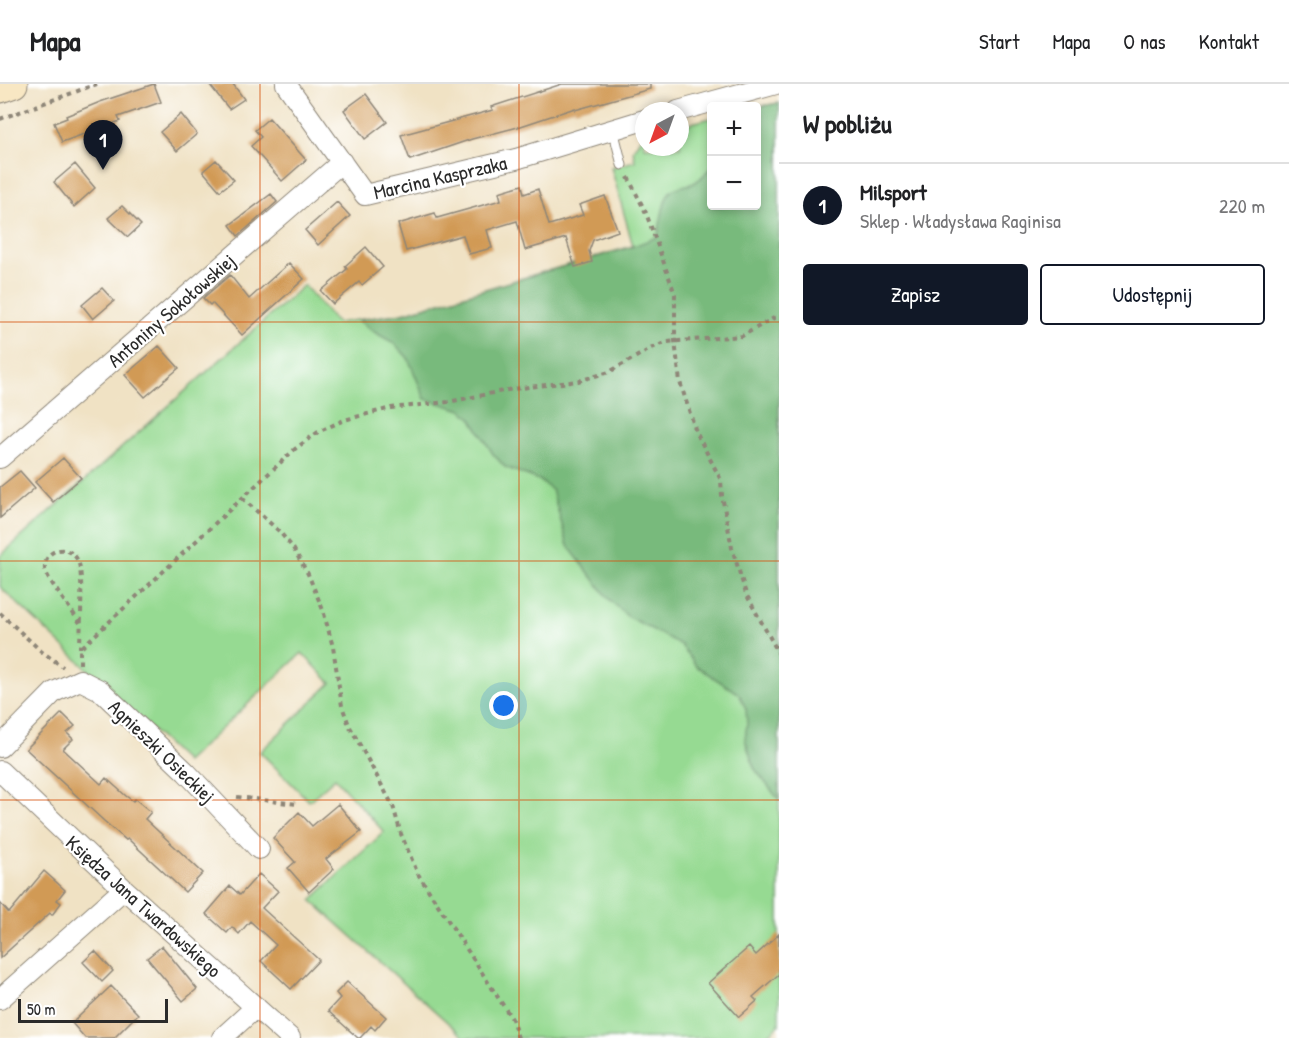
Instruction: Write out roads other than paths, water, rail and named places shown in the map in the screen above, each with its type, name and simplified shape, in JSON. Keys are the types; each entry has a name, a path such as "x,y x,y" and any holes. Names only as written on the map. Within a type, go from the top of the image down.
{"street":[{"path":"0,89 14,84"},
{"name":"Marcina Kasprzaka","path":"286,84 365,195 516,159 635,123"},
{"path":"689,108 776,84"},
{"name":"Antoniny Sokołowskiej","path":"0,458 342,162"},
{"name":"Agnieszki Osieckiej","path":"0,747 54,692 80,680 100,690 186,771 259,849"},
{"name":"Księdza Jana Twardowskiego","path":"0,771 124,889 290,1038"},
{"path":"0,999 124,889"},
{"path":"222,1038 256,1007"}],"lane":[{"path":"613,129 622,165"}],"place":[{"name":"Milsport","path":"103,170"}]}
